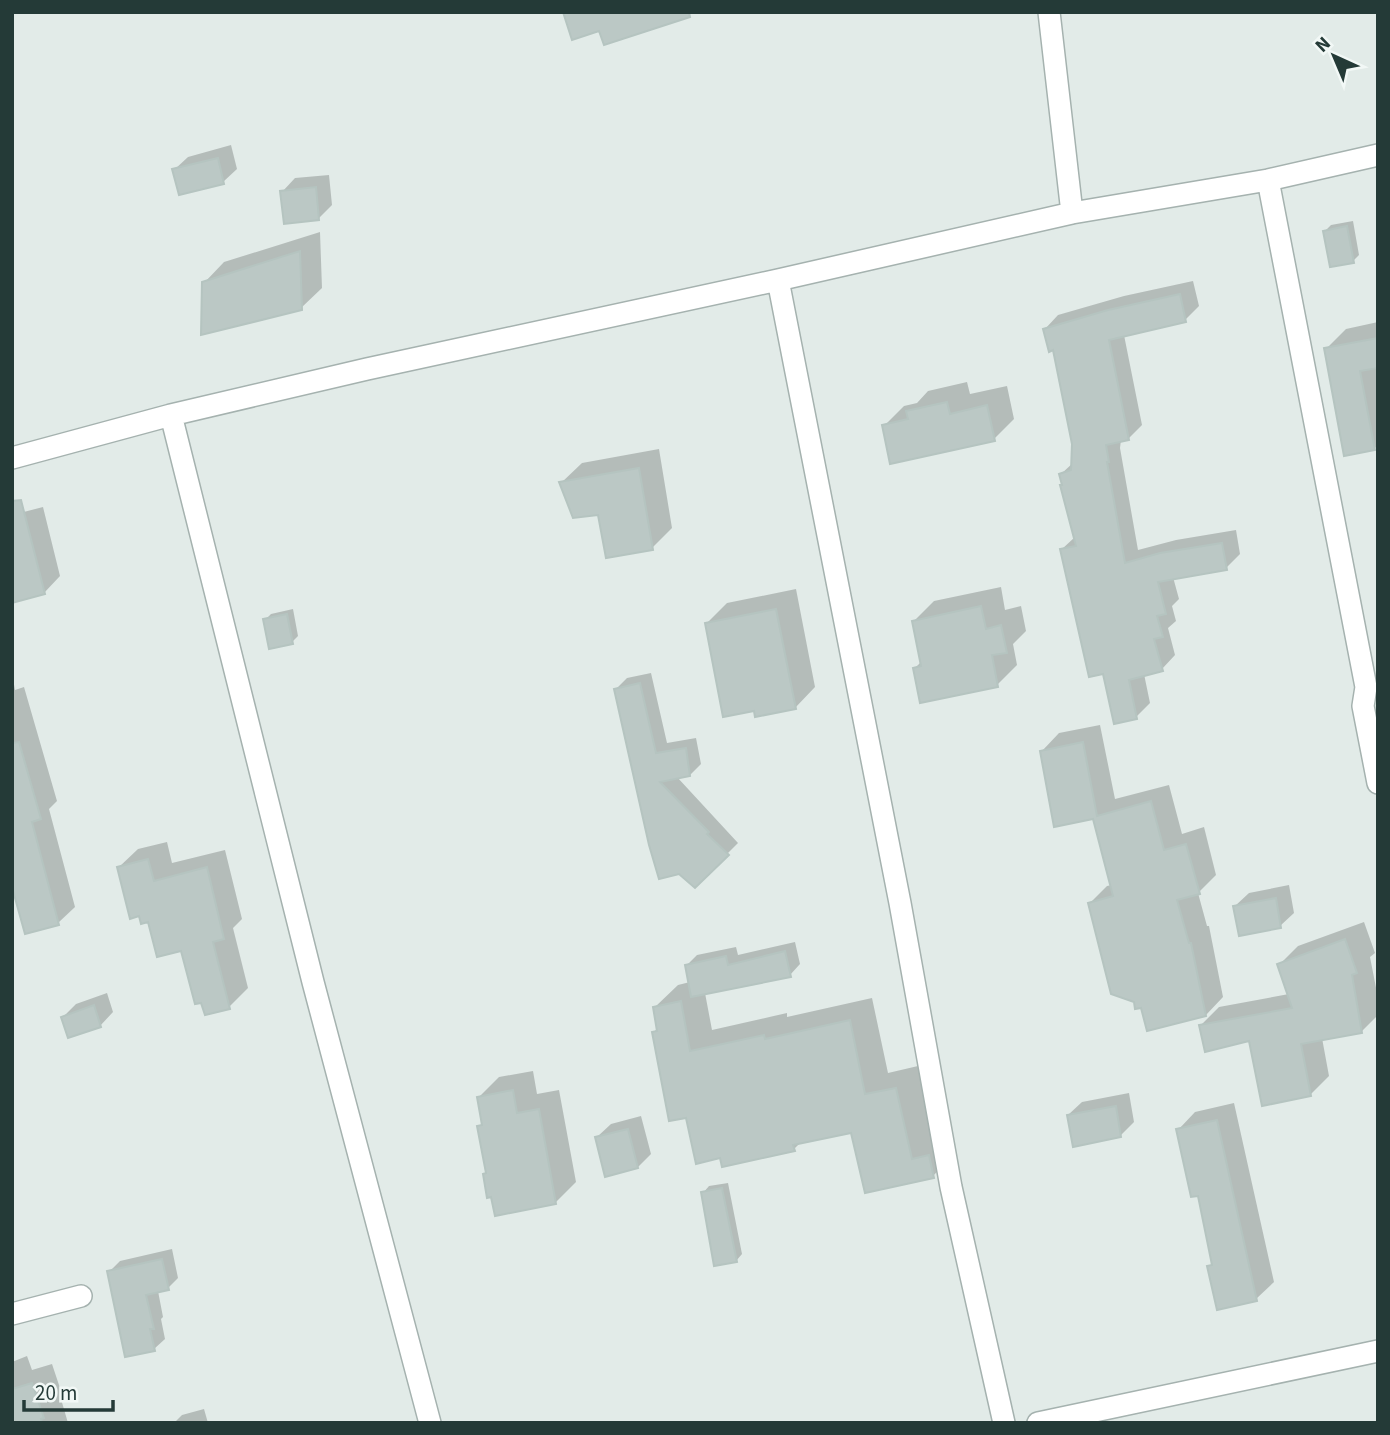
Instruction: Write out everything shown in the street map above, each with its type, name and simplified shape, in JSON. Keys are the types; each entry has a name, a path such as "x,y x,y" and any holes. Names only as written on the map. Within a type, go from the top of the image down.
{"street":[{"path":"1049,12 1072,212"},
{"path":"12,458 171,415 367,369 778,280 1072,212 1268,180 1378,155"},
{"path":"1268,180 1372,682 1363,706 1378,783"},
{"path":"778,280 900,903 951,1188 1004,1423"},
{"path":"171,415 310,969 430,1423"},
{"path":"12,1314 81,1296"},
{"path":"1038,1423 1378,1351"}],"building":[{"path":"563,12 689,12 690,17 604,45 599,31 572,40"},
{"path":"218,158 224,184 179,195 172,169"},
{"path":"316,187 319,220 284,224 280,191"},
{"path":"1347,226 1354,263 1330,267 1323,231"},
{"path":"300,251 302,310 201,335 202,282"},
{"path":"1180,294 1186,322 1109,340 1129,440 1106,445 1107,462 1125,563 1160,553 1222,543 1227,570 1158,582 1166,614 1157,616 1163,637 1154,639 1163,671 1129,680 1137,719 1114,724 1103,674 1089,677 1060,549 1076,546 1059,474 1071,470 1072,444 1053,350 1049,352 1043,329 1108,310"},
{"path":"1378,338 1378,368 1360,371 1375,450 1344,456 1324,348"},
{"path":"947,402 950,414 987,405 995,441 890,464 882,425 908,419 906,411"},
{"path":"639,468 653,550 606,558 598,515 573,518 559,482"},
{"path":"21,500 45,594 12,603 12,501"},
{"path":"981,606 986,629 1001,625 1007,653 992,655 998,687 920,703 913,668 921,666 912,621"},
{"path":"776,609 796,709 755,717 754,711 723,717 705,623"},
{"path":"287,614 293,644 269,649 263,619"},
{"path":"640,683 656,753 686,748 690,776 660,782 729,855 695,888 679,874 659,879 649,845 614,689"},
{"path":"19,742 41,819 32,822 59,925 25,934 12,887 12,743"},
{"path":"1083,742 1097,816 1151,801 1164,850 1186,844 1200,894 1177,900 1191,943 1206,1016 1147,1031 1141,1008 1135,1009 1134,1002 1111,994 1088,903 1113,896 1093,819 1054,827 1040,751"},
{"path":"148,859 154,881 207,867 224,939 213,942 230,1009 205,1015 201,1003 195,1004 181,951 157,957 148,922 141,924 139,916 130,919 117,867"},
{"path":"1276,898 1281,928 1239,936 1233,906"},
{"path":"1345,939 1357,973 1352,975 1362,1033 1301,1044 1311,1096 1262,1106 1249,1041 1205,1052 1199,1025 1292,1008 1277,964"},
{"path":"785,951 791,977 691,997 685,965 726,956 728,965"},
{"path":"681,1001 690,1051 764,1035 765,1039 850,1020 865,1094 896,1088 912,1159 929,1155 934,1178 865,1193 851,1133 793,1145 795,1151 722,1167 720,1158 696,1164 686,1118 669,1121 652,1032 657,1031 653,1007"},
{"path":"94,1005 101,1027 68,1038 61,1017"},
{"path":"513,1090 517,1113 539,1109 556,1204 495,1216 491,1197 487,1198 483,1174 486,1173 477,1126 482,1125 477,1097"},
{"path":"1116,1106 1121,1137 1073,1147 1067,1115"},
{"path":"1217,1120 1257,1301 1217,1310 1207,1266 1212,1265 1198,1196 1191,1197 1176,1129"},
{"path":"628,1129 638,1168 605,1177 595,1137"},
{"path":"722,1188 737,1262 714,1266 701,1192"},
{"path":"162,1259 169,1290 146,1295 154,1329 150,1329 155,1351 125,1357 107,1271"},
{"path":"32,1383 44,1418 41,1419 42,1423 12,1423 12,1389"}]}
